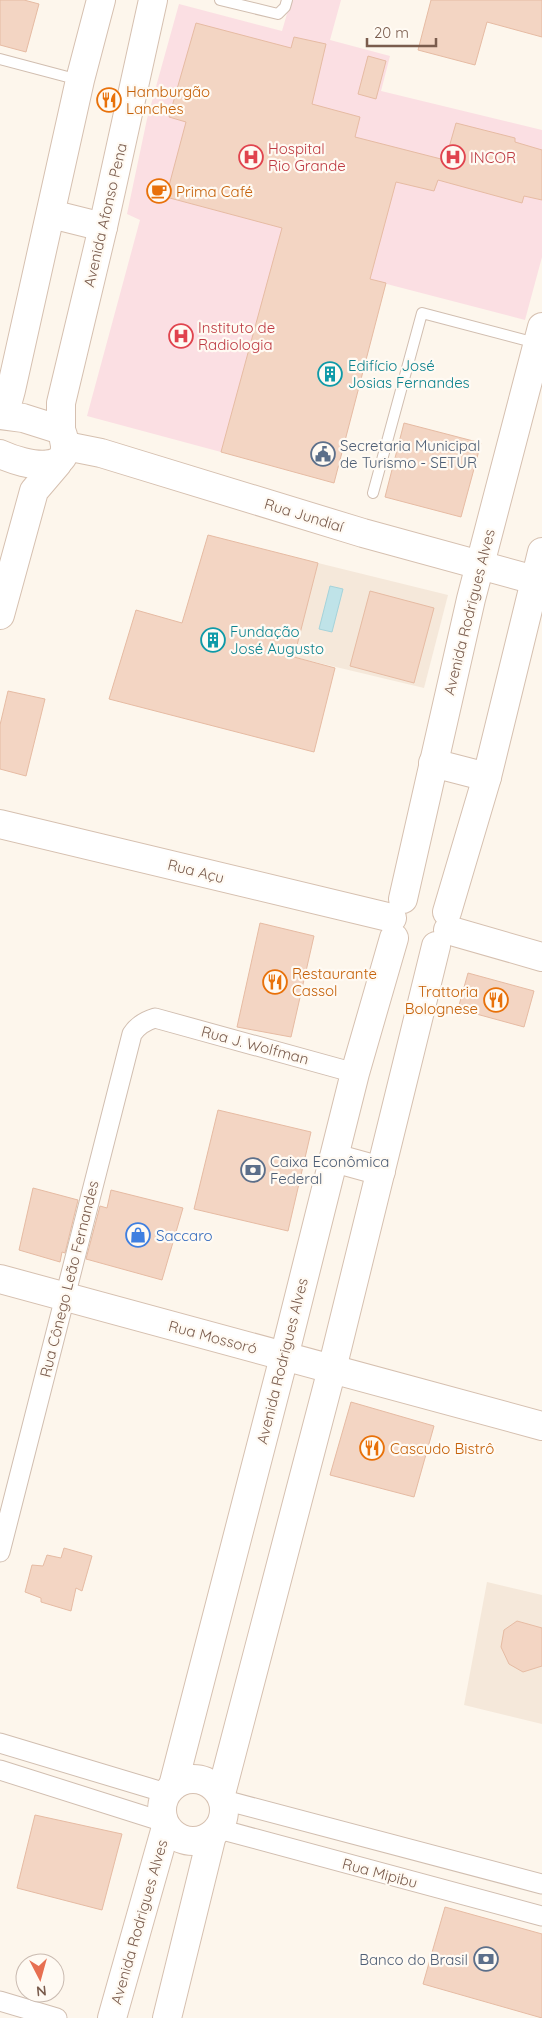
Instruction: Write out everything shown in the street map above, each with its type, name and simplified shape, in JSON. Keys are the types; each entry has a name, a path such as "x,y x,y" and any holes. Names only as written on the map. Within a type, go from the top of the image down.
{"main road":[{"path":"0,411 8,401 80,80 101,0"},
{"name":"Avenida Afonso Pena","path":"61,446 61,403 103,227 153,0"},
{"path":"51,214 103,227"},
{"name":"Avenida Rodrigues Alves","path":"170,1789 284,1357 396,918 480,566 539,347"},
{"path":"0,415 23,418 61,446"},
{"path":"0,454 48,465 61,446"},
{"path":"0,616 34,492 61,446"},
{"name":"Rua Jundiaí","path":"61,446 101,453 363,533 538,581"},
{"path":"167,2018 216,1832 224,1815 222,1797 381,1171 538,581 542,552"},
{"path":"433,763 487,777"},
{"name":"Rua Açu","path":"0,824 396,918"},
{"path":"423,894 437,900 444,929 426,950 414,950 404,946 396,918 413,895 423,894"},
{"path":"444,929 542,956"},
{"path":"334,1158 381,1171"},
{"name":"Rua Mossoró","path":"0,1279 542,1426"},
{"path":"216,1832 196,1842 179,1838 165,1824 162,1802 170,1789 185,1779 199,1779 212,1784 222,1797"},
{"name":"Avenida Rodrigues Alves","path":"112,2018 165,1824"}],"street":[{"name":"Rua J. Wolfman","path":"155,1018 355,1073"},
{"name":"Rua Cônego Leão Fernandes","path":"0,1552 132,1034 141,1024 155,1018"},
{"path":"0,1743 170,1789"},
{"path":"0,1770 165,1824"},
{"name":"Rua Mipibu","path":"222,1797 542,1884"},
{"name":"Rua Mipibu","path":"216,1832 542,1916"},
{"path":"0,2001 57,2018"}],"lane":[{"path":"220,0 278,14 285,7 287,0"},
{"path":"0,59 80,80"},
{"path":"373,493 422,313 539,347"}],"shaded area":[{"name":"Hospital Rio Grande","path":"291,0 341,0 330,40 390,56 381,91 542,130 542,257 525,320 275,255 221,452 87,416 140,220 127,214 147,119 179,4 282,31"},
{"path":"318,563 448,595 424,688 294,657"},
{"path":"487,1582 542,1595 542,1724 464,1705"}],"water":[{"path":"330,586 343,589 332,632 319,629"}],"building":[{"path":"0,0 24,0 39,4 26,52 0,45"},
{"path":"431,0 542,0 542,37 487,22 475,65 418,50"},
{"path":"196,23 291,48 294,37 326,44 312,104 360,117 355,137 441,159 443,150 448,151 456,123 515,138 515,142 542,150 542,200 524,196 522,203 438,180 434,191 396,182 370,279 386,283 334,483 221,452 282,228 166,197 186,122 169,117"},
{"path":"368,56 386,61 376,99 358,94"},
{"path":"404,423 481,443 461,517 385,497"},
{"name":"Fundação José Augusto","path":"208,535 318,563 294,657 335,668 314,752 109,699 136,610 182,623"},
{"path":"370,591 434,608 414,683 350,666"},
{"path":"8,691 45,699 26,776 0,769 0,725"},
{"name":"Restaurante Cassol","path":"260,923 314,936 291,1037 237,1027"},
{"name":"Trattoria Bolognese","path":"468,973 534,991 524,1027 458,1009"},
{"name":"Caixa Econômica Federal","path":"218,1110 311,1132 288,1231 194,1209"},
{"path":"33,1188 78,1200 65,1253 62,1252 60,1262 19,1250"},
{"name":"Saccaro","path":"111,1190 183,1208 162,1280 86,1259 100,1206 107,1208"},
{"name":"Cascudo Bistrô","path":"351,1402 434,1426 414,1497 330,1475"},
{"path":"64,1548 92,1556 82,1591 76,1588 71,1611 41,1602 41,1598 25,1592 32,1565 43,1566 47,1555 61,1558"},
{"path":"517,1621 542,1628 542,1666 523,1672 509,1664 501,1647 504,1630"},
{"path":"35,1815 122,1834 102,1910 17,1888"},
{"name":"Banco do Brasil","path":"445,1907 542,1934 542,2018 423,1984"}],"place":[{"name":"Hamburgão Lanches","path":"109,100"},
{"name":"Hospital Rio Grande","path":"251,157"},
{"name":"INCOR","path":"453,157"},
{"name":"Prima Café","path":"159,191"},
{"name":"Instituto de Radiologia","path":"181,336"},
{"name":"Edifício José Josias Fernandes","path":"330,374"},
{"name":"Secretaria Municipal de Turismo - SETUR","path":"323,454"},
{"name":"Fundação José Augusto","path":"213,640"},
{"name":"Restaurante Cassol","path":"275,982"},
{"name":"Trattoria Bolognese","path":"496,1000"},
{"name":"Caixa Econômica Federal","path":"253,1170"},
{"name":"Saccaro","path":"138,1235"},
{"name":"Cascudo Bistrô","path":"372,1448"},
{"name":"Banco do Brasil","path":"486,1959"}]}
